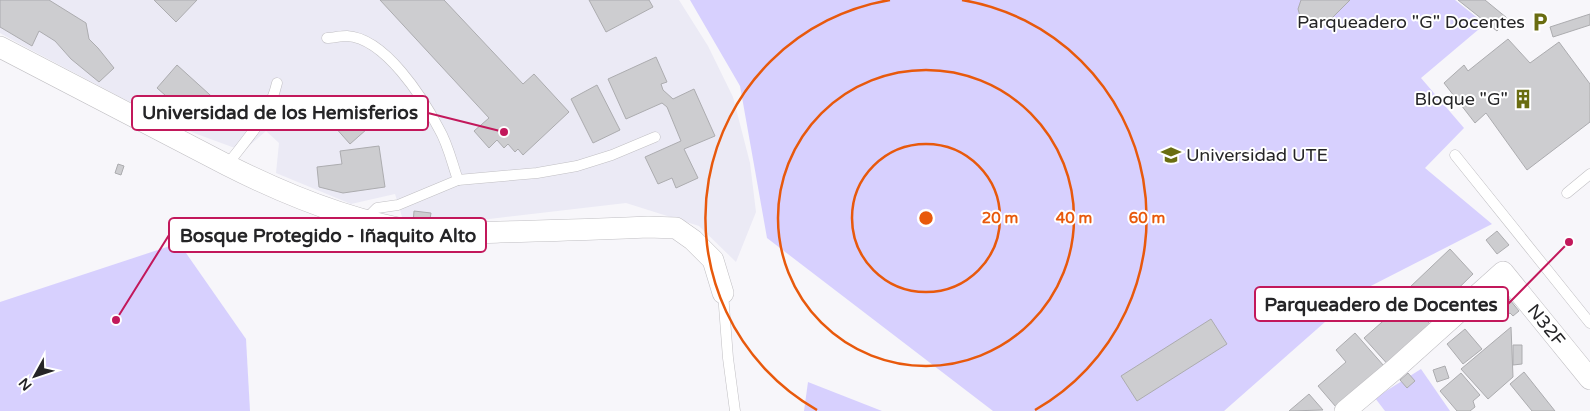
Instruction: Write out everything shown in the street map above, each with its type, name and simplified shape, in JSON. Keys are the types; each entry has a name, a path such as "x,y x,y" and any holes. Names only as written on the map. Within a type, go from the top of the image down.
{"street":[{"path":"0,47 256,180 316,206 420,232 453,234 648,227 676,228 693,240 712,260 723,293"},
{"name":"N32F","path":"1345,411 1395,370 1503,272 1590,379"}],"lane":[{"path":"327,38 348,36 375,47 407,79 440,130 458,180"},
{"path":"227,165 267,110 274,97 277,83"},
{"path":"369,220 376,208 398,205 458,180 537,173 577,166 612,155 655,137"},
{"path":"1455,155 1590,323"},
{"path":"1567,193 1590,174"},
{"path":"723,293 728,358 735,411"}],"shaded area":[{"path":"0,0 679,0 708,46 733,97 750,163 756,212 736,262 699,226 626,203 431,224 403,220 395,194 351,204 276,173 279,143 266,131 243,151 194,133 122,98 18,43 0,33"},
{"name":"Universidad UTE","path":"690,0 1455,0 1485,24 1421,78 1464,128 1425,168 1492,224 1359,292 1224,411 993,411 767,238 740,86"},
{"path":"179,243 246,339 250,411 0,411 0,302"},
{"path":"1421,369 1450,411 1385,411 1375,398"},
{"path":"808,382 882,411 804,411"}],"building":[{"path":"0,0 49,0 86,23 89,39 114,68 99,82 71,59 55,41 39,31 32,46 0,27"},
{"path":"154,0 197,0 176,22"},
{"path":"380,0 444,0 523,84 534,74 569,112 523,155 518,149 515,152 508,144 504,148 497,140 489,148 474,131 489,118"},
{"path":"589,0 649,0 653,7 606,32"},
{"path":"1301,0 1350,0 1324,26 1309,25 1300,16 1298,9"},
{"path":"1458,0 1485,0 1507,18 1497,31"},
{"path":"1590,14 1590,25 1553,37 1550,27"},
{"name":"Bloque \"G\"","path":"1508,39 1530,63 1559,42 1590,84 1590,122 1527,170 1486,113 1475,123 1444,83 1464,65 1468,71"},
{"path":"656,57 667,82 661,84 663,90 673,99 694,89 715,136 684,149 698,178 676,188 672,178 658,184 645,157 681,141 667,107 662,103 626,119 608,79"},
{"path":"177,65 220,104 200,126 157,88"},
{"path":"597,85 620,130 593,143 571,99"},
{"path":"351,111 367,129 350,144 334,126"},
{"path":"379,146 385,187 343,193 319,187 317,167 342,164 340,151"},
{"path":"118,164 124,166 121,175 115,173"},
{"path":"414,211 431,213 429,225 413,223"},
{"path":"1497,231 1509,245 1497,254 1486,240"},
{"path":"1450,249 1473,274 1433,313 1409,288"},
{"path":"1506,295 1519,311 1513,316 1510,313 1503,318 1492,305"},
{"path":"1408,299 1431,325 1391,368 1364,338"},
{"path":"1211,319 1227,344 1137,401 1121,376"},
{"path":"1511,327 1513,377 1488,399 1461,369"},
{"path":"1465,329 1482,349 1463,364 1447,344"},
{"path":"1355,333 1384,366 1336,407 1318,386 1346,362 1336,350"},
{"path":"1513,345 1522,345 1522,364 1513,365"},
{"path":"1445,366 1449,378 1437,382 1433,370"},
{"path":"1524,372 1555,411 1532,411 1510,384"},
{"path":"1408,373 1415,381 1407,388 1400,380"},
{"path":"1461,373 1480,395 1473,401 1475,407 1470,411 1457,411 1440,391"},
{"path":"1309,394 1323,410 1289,411"}],"place":[{"name":"Parqueadero \"G\" Docentes","path":"1540,22"},
{"name":"Bloque \"G\"","path":"1523,99"},
{"name":"Universidad de los Hemisferios","path":"504,132"},
{"name":"Universidad UTE","path":"1171,155"},
{"name":"Parqueadero de Docentes","path":"1569,242"},
{"name":"Bosque Protegido - Iñaquito Alto","path":"116,320"}]}
